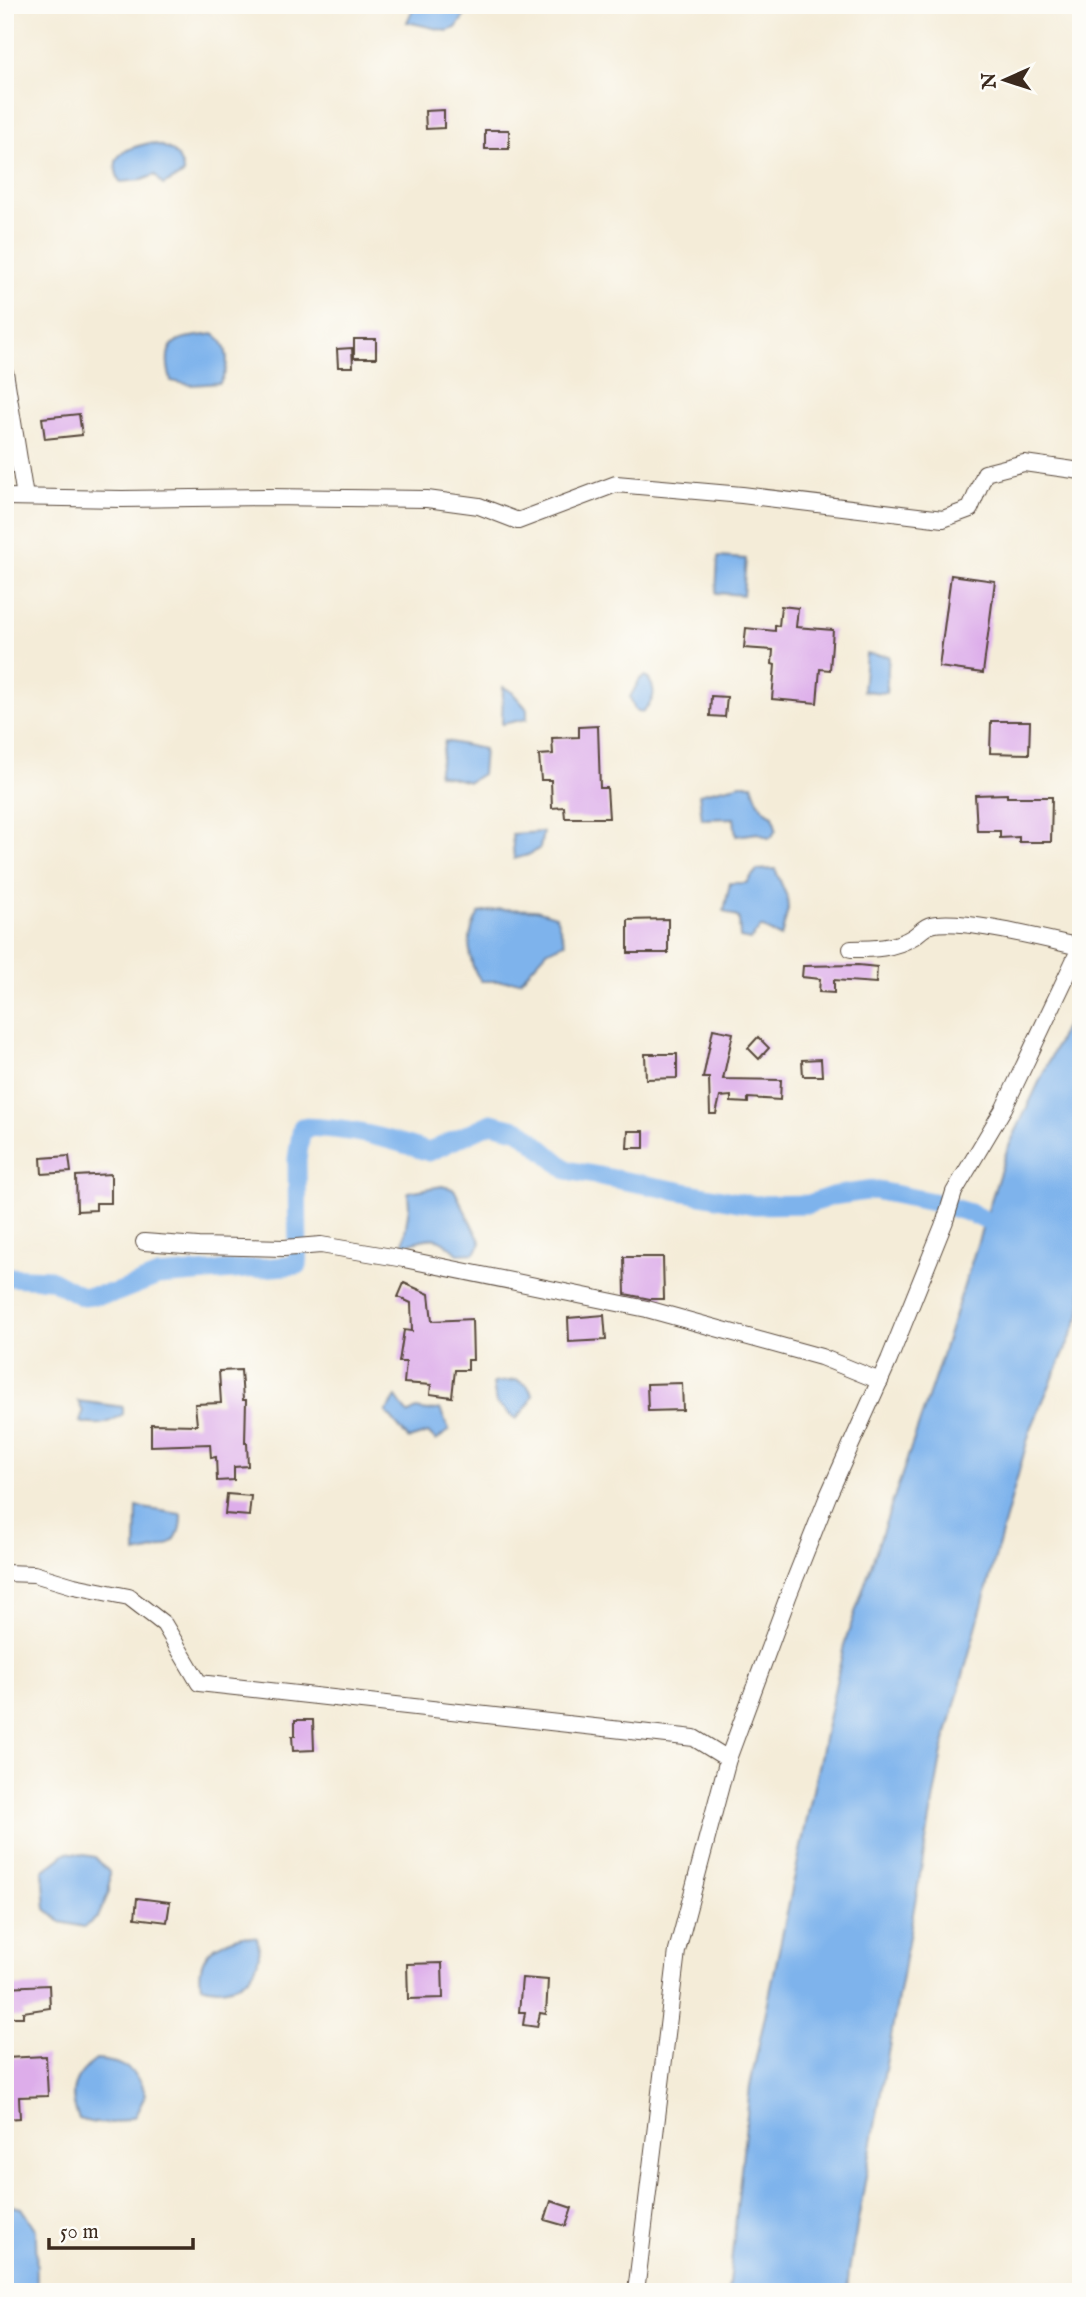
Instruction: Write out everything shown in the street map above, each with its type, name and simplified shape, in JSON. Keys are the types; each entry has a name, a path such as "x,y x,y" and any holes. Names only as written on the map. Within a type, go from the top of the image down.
{"street":[{"path":"5,372 25,497"},
{"path":"5,496 427,499 479,506 518,521 616,484 742,495 943,519 970,509 985,473 1024,463 1081,471"},
{"path":"636,2292 677,1951 728,1759 804,1557 880,1381 945,1221 954,1192 1004,1108 1081,946 950,923 929,925 896,946 851,948"},
{"path":"144,1242 284,1248 321,1245 404,1259 647,1309 821,1357 880,1381"},
{"path":"5,1573 34,1574 74,1586 129,1597 164,1624 199,1683 694,1738 728,1759"}],"water":[{"path":"415,5 472,5 456,28 447,31 407,22"},
{"path":"150,143 173,152 180,160 184,174 163,185 155,175 142,180 120,182 116,172 117,159 127,150"},
{"path":"215,334 224,345 227,357 226,370 220,383 191,385 171,381 168,367 170,348 182,339"},
{"path":"718,557 746,559 743,595 716,593"},
{"path":"866,654 889,656 886,693 863,691"},
{"path":"646,676 652,686 653,695 642,712 635,710 630,697 640,679"},
{"path":"503,687 511,691 527,709 527,719 502,724"},
{"path":"445,741 484,749 482,774 469,782 438,774"},
{"path":"752,784 762,806 773,815 776,829 772,837 758,833 736,836 734,818 702,819 699,794"},
{"path":"543,832 540,848 514,859 512,834"},
{"path":"775,869 787,897 788,909 781,937 761,927 750,940 740,938 739,918 724,911 730,883 746,883 757,870"},
{"path":"500,909 536,910 556,916 565,943 548,950 520,981 481,981 470,956 470,938 479,913"},
{"path":"1081,993 1081,1313 1030,1431 942,1752 847,2292 728,2292 750,2086 844,1645 936,1374 1007,1150"},
{"path":"442,1186 454,1189 481,1243 475,1253 458,1254 444,1242 432,1238 403,1245 409,1207 408,1192"},
{"path":"516,1380 527,1385 533,1395 516,1419 496,1403 493,1383"},
{"path":"396,1397 408,1414 416,1409 440,1409 449,1430 436,1441 428,1433 409,1439 386,1412"},
{"path":"78,1401 123,1407 123,1414 103,1424 80,1422 83,1412"},
{"path":"137,1507 181,1514 174,1540 162,1547 136,1554"},
{"path":"67,1852 95,1857 109,1872 109,1892 98,1917 84,1927 61,1922 46,1909 43,1871"},
{"path":"243,1936 257,1938 258,1962 253,1971 236,1985 213,1989 201,1986 202,1966 210,1951 224,1942"},
{"path":"96,2060 121,2065 137,2078 146,2094 135,2116 107,2124 79,2119 73,2101 74,2086 82,2072"},
{"path":"5,2204 21,2208 36,2230 37,2292 5,2292"}],"building":[{"path":"444,110 444,128 426,129 425,111"},
{"path":"485,130 509,130 509,149 485,149"},
{"path":"354,339 376,339 376,358 354,358"},
{"path":"352,348 353,367 338,367 337,349"},
{"path":"79,414 82,435 45,439 42,418"},
{"path":"951,575 995,581 983,673 939,667"},
{"path":"781,606 798,608 796,627 833,630 830,670 820,669 817,703 772,699 775,665 772,664 773,650 744,648 746,628 775,631 775,625 779,626"},
{"path":"711,696 727,697 725,717 710,716"},
{"path":"991,721 1030,721 1029,754 990,753"},
{"path":"598,726 600,788 607,788 609,818 565,818 564,807 552,808 551,780 541,780 539,755 553,754 552,738 579,737 579,727"},
{"path":"1007,794 1007,797 1052,797 1051,842 1019,842 1019,837 1000,838 1000,831 977,831 975,795"},
{"path":"668,919 668,953 628,953 628,920"},
{"path":"803,966 877,967 876,983 834,980 834,993 819,992 820,979 802,977"},
{"path":"713,1029 733,1033 723,1079 781,1080 780,1100 748,1098 748,1103 731,1102 731,1096 720,1097 716,1114 710,1114 709,1078 703,1078"},
{"path":"758,1037 769,1048 759,1059 748,1048"},
{"path":"645,1054 677,1054 677,1078 646,1079"},
{"path":"821,1059 822,1076 803,1076 802,1060"},
{"path":"628,1131 644,1131 644,1148 627,1148"},
{"path":"69,1156 71,1172 42,1174 41,1158"},
{"path":"111,1174 111,1203 96,1203 96,1210 77,1211 76,1176"},
{"path":"624,1257 663,1257 664,1299 625,1294"},
{"path":"404,1283 429,1294 432,1321 472,1319 473,1360 468,1360 468,1370 455,1370 452,1397 430,1394 431,1385 404,1383 406,1362 399,1362 404,1330 412,1331 411,1303 398,1297"},
{"path":"604,1315 606,1340 569,1342 568,1318"},
{"path":"241,1370 243,1400 246,1400 245,1443 248,1466 234,1467 234,1480 217,1481 216,1457 211,1458 210,1444 151,1446 151,1424 197,1425 195,1404 221,1403 219,1371"},
{"path":"682,1383 683,1410 648,1411 647,1384"},
{"path":"227,1494 251,1496 249,1516 225,1514"},
{"path":"295,1720 313,1720 314,1750 293,1751"},
{"path":"137,1898 170,1902 167,1922 135,1918"},
{"path":"442,1963 443,1998 408,1999 407,1964"},
{"path":"522,1978 548,1980 546,2014 540,2013 537,2027 523,2025 525,2012 519,2012"},
{"path":"49,1985 50,2008 23,2012 23,2017 5,2017 5,1987"},
{"path":"46,2056 48,2096 19,2097 20,2118 5,2119 5,2058"},
{"path":"551,2201 572,2208 566,2226 545,2220"}],"waterway":[{"path":"5,1277 50,1279 83,1297 115,1293 158,1276 298,1265 297,1159 302,1127 367,1134 429,1152 491,1123 520,1130 567,1170 754,1205 809,1204 832,1196 873,1190 933,1202 970,1213 1008,1231"}]}
